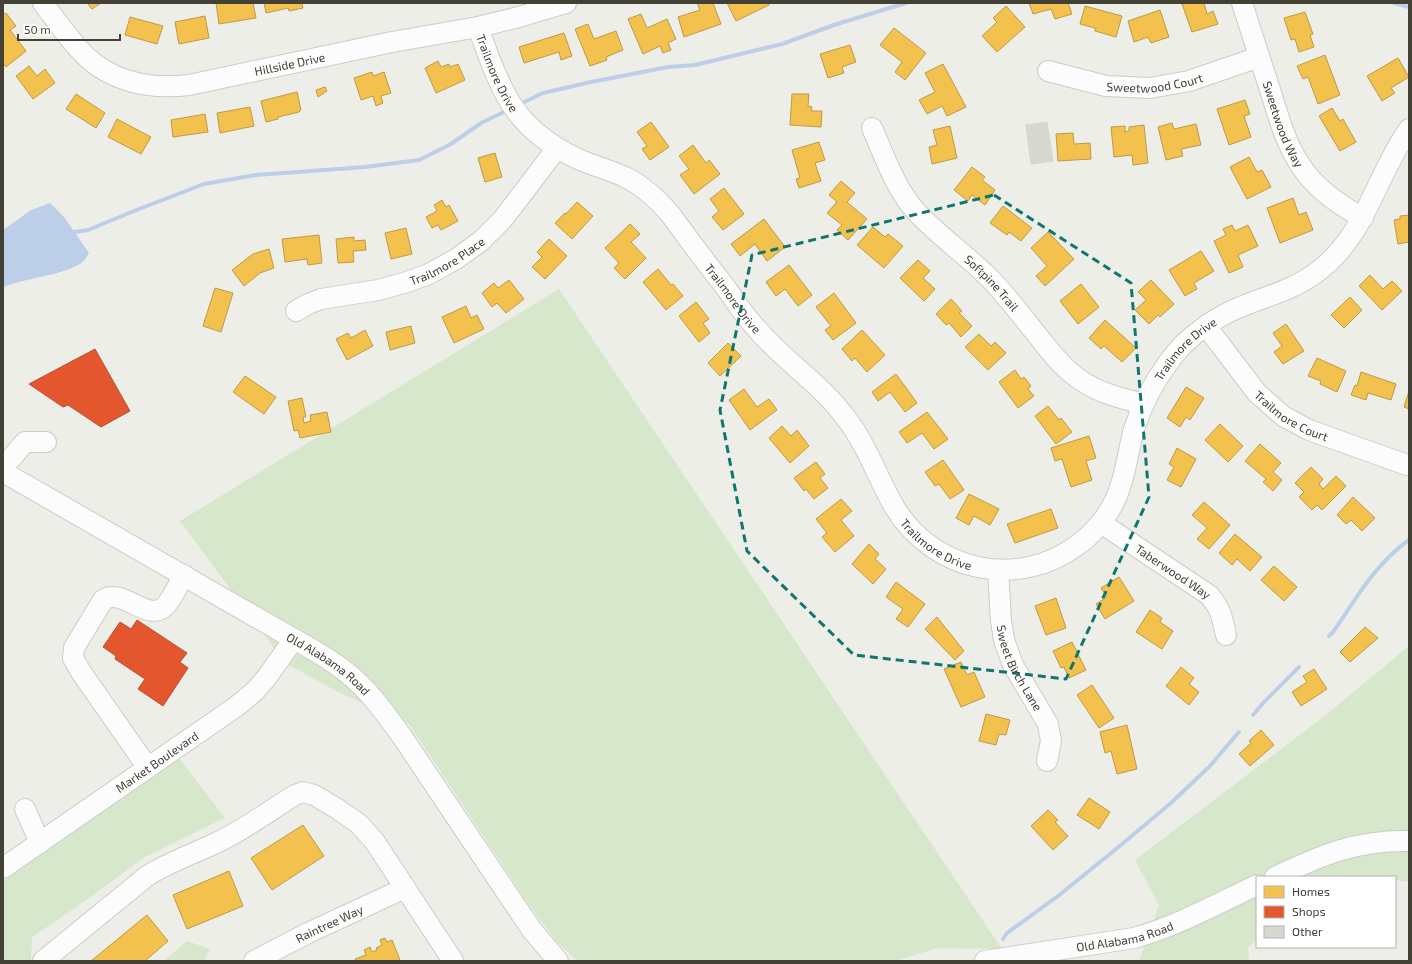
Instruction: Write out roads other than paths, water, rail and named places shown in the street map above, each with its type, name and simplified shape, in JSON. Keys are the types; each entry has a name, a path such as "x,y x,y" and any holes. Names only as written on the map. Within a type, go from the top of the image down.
{"street":[{"name":"Hillside Drive","path":"43,3 77,48 89,59 103,69 120,78 154,87 189,85 392,42 478,27 519,18 566,3"},
{"name":"Sweetwood Way","path":"1242,3 1284,134 1299,163 1311,179 1327,195 1343,207 1363,218"},
{"name":"Trailmore Drive","path":"478,27 492,67 510,103 532,130 557,148 626,178 642,187 656,199 671,215 755,328 775,349 830,399 846,418 863,443 896,508 911,529 929,545 951,559 973,567 998,570 1027,568 1056,559 1080,544 1101,523 1112,506 1121,487 1134,430 1143,404 1154,382 1169,360 1186,342 1206,326 1230,312 1287,289 1313,275 1341,250 1363,218 1403,149 1409,129"},
{"name":"Sweetwood Court","path":"1048,71 1106,86 1150,88 1189,81 1259,57"},
{"name":"Softpine Trail","path":"872,128 897,183 913,207 928,223 973,262 997,286 1061,365 1078,379 1096,389 1111,396 1143,404"},
{"name":"Trailmore Place","path":"296,311 321,299 378,290 404,284 429,274 456,259 481,241 503,220 557,148"},
{"name":"Trailmore Court","path":"1206,326 1257,393 1283,416 1309,430 1407,465"},
{"path":"3,468 25,442 46,442"},
{"name":"Old Alabama Road","path":"3,472 184,575 326,658 347,672 366,690 385,712 532,930 558,961"},
{"name":"Taberwood Way","path":"1101,523 1209,595 1222,614 1226,635"},
{"name":"Sweet Birch Lane","path":"998,570 1001,621 1004,640 1013,665 1048,724 1051,741 1047,761"},
{"path":"148,768 81,672 73,658 74,648 103,600 108,596 116,596 148,610 157,610 166,606 184,575"},
{"name":"Market Boulevard","path":"3,868 237,706 255,691 267,677 294,639"},
{"path":"43,961 147,876 160,868 217,843 294,795 303,792 314,795 336,808 359,824 375,842 453,961"},
{"path":"25,809 40,843"},
{"path":"1277,876 1316,858 1341,849 1369,843 1409,841"},
{"name":"Old Alabama Road","path":"984,961 1114,942 1140,936 1170,926 1256,885"},
{"name":"Raintree Way","path":"254,961 308,933 404,888"}],"water":[{"path":"50,203 64,217 89,253 82,263 70,269 3,287 3,230 31,210"}],"waterway":[{"path":"518,105 543,93 668,67 695,65 782,44 834,25 906,3"},
{"path":"1394,3 1409,7"},
{"path":"75,232 88,230 204,184 256,175 365,167 419,160 451,144 481,123 508,110"},
{"path":"1329,636 1376,571 1397,549 1409,540"},
{"path":"1253,715 1299,667"},
{"path":"1003,939 1007,933 1058,896 1172,802 1209,767 1239,732"}]}
